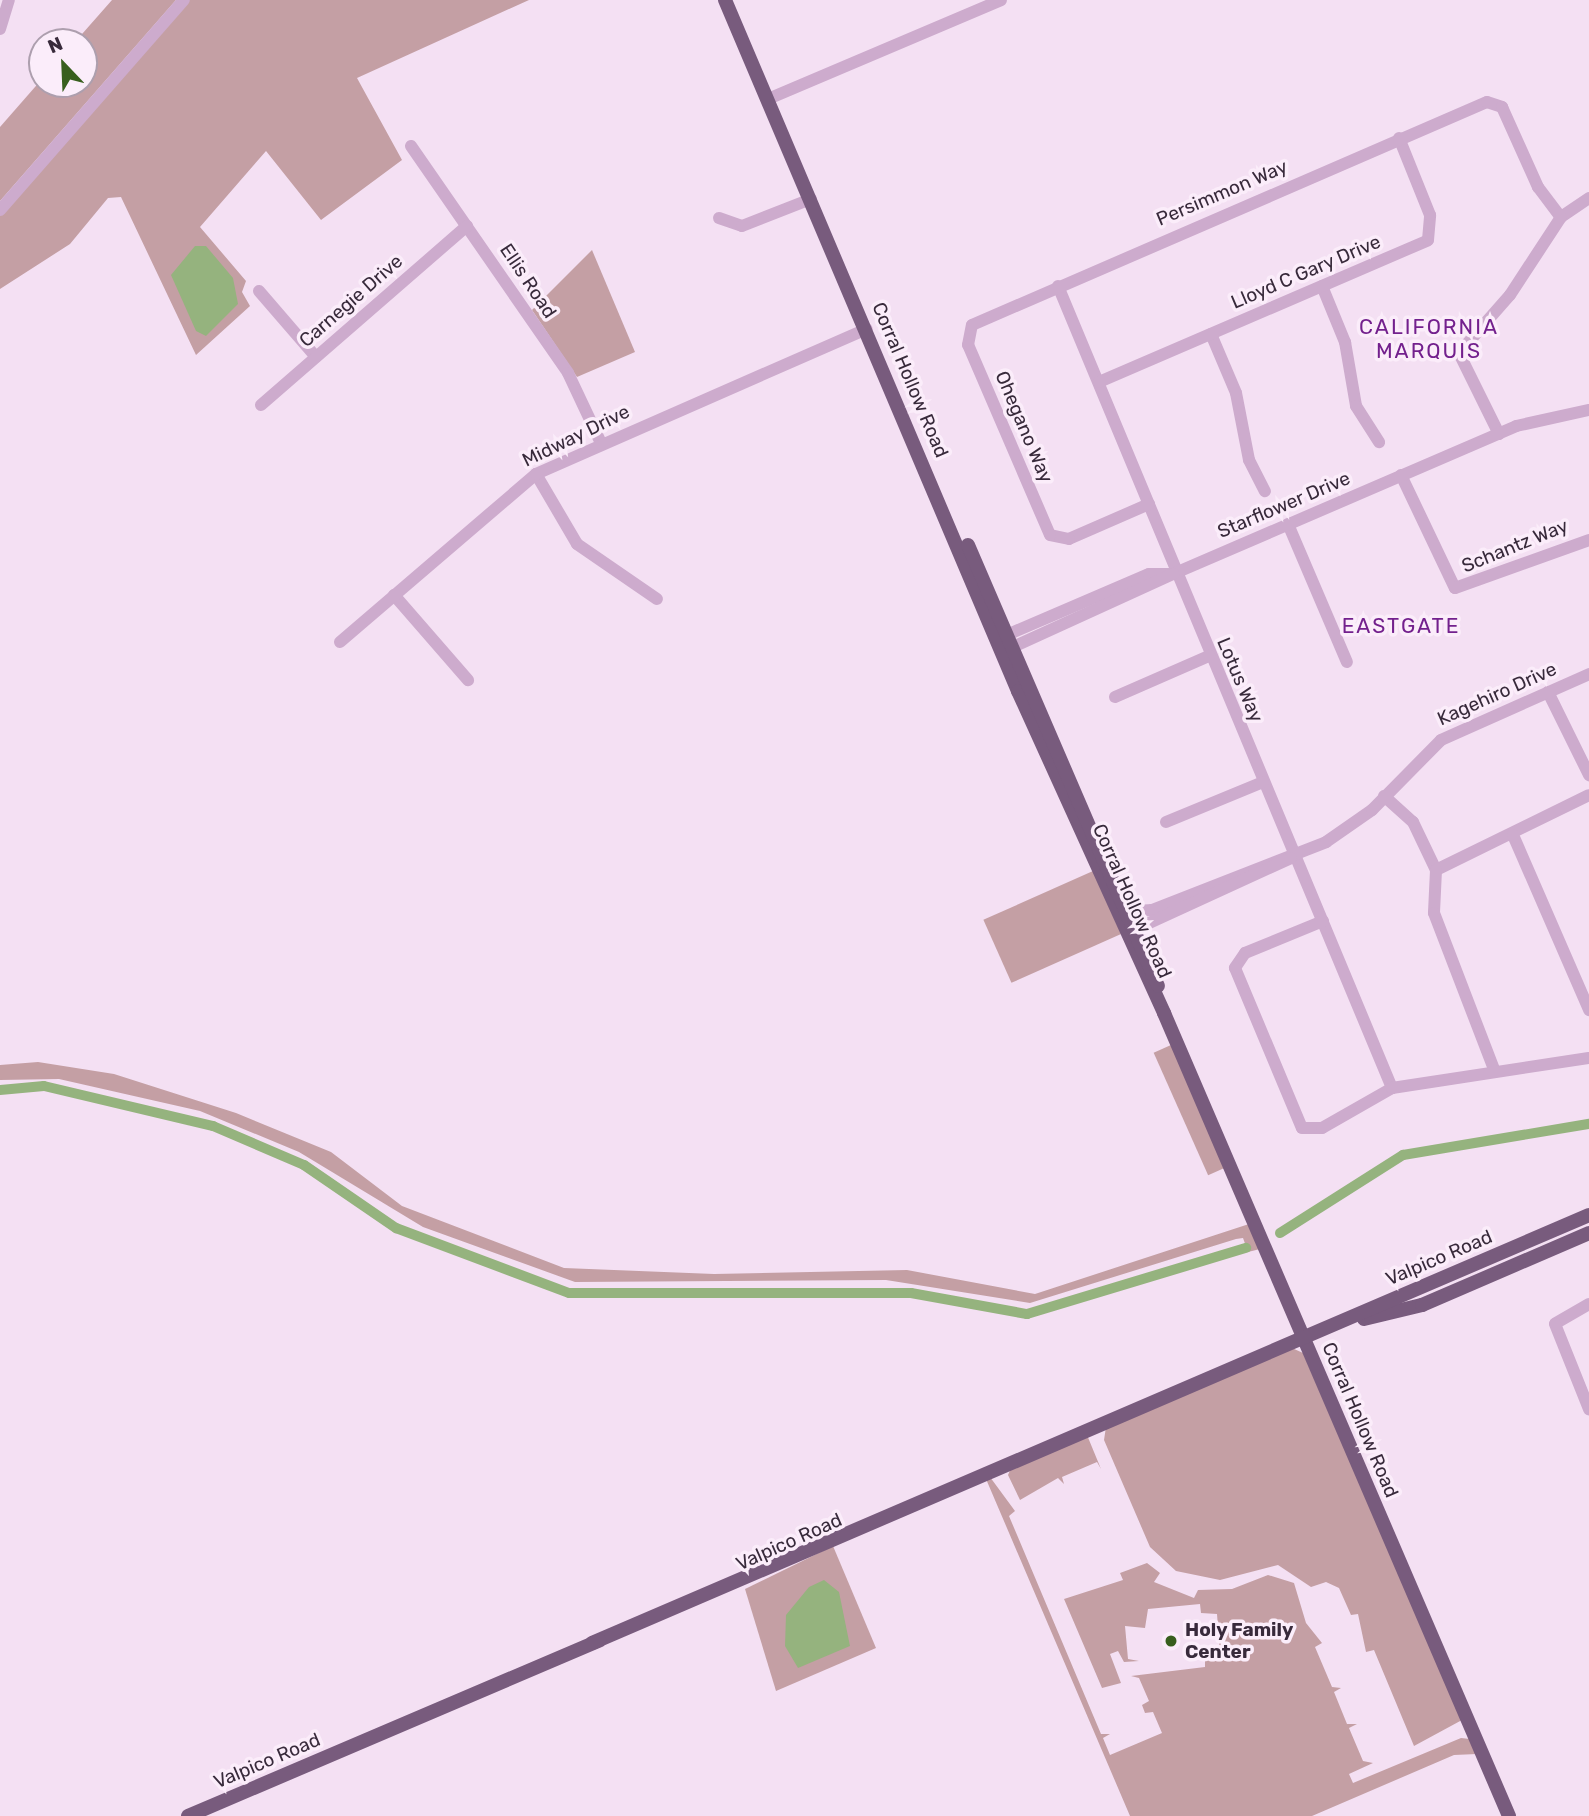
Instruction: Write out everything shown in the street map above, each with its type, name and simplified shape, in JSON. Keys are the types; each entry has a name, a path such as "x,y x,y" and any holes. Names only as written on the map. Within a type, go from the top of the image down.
{"main road":[{"name":"Corral Hollow Road","path":"725,0 945,509 1008,642 1073,817 1164,1013 1509,1816"},
{"path":"1008,642 1136,929 1164,1013"},
{"name":"Valpico Road","path":"188,1816 1589,1215"},
{"name":"Valpico Road","path":"1303,1337 1422,1305 1589,1233"}],"street":[{"path":"0,29 9,0"},
{"path":"0,210 184,0"},
{"path":"768,99 1001,0"},
{"name":"Persimmon Way","path":"970,328 1058,286 1399,138 1494,102 1511,123 1543,197 1561,217"},
{"name":"Lloyd C Gary Drive","path":"1099,382 1322,286 1432,235 1399,138"},
{"name":"Ellis Road","path":"411,146 568,373 601,443"},
{"path":"1499,434 1460,353 1510,295 1561,217 1589,198"},
{"path":"719,218 743,226 811,199"},
{"name":"Carnegie Drive","path":"261,405 467,226"},
{"name":"Lotus Way","path":"1058,286 1149,505 1174,573 1392,1088"},
{"path":"1322,286 1345,342 1356,406 1379,442"},
{"path":"259,291 316,357"},
{"name":"Ohegano Way","path":"970,328 968,345 1054,539 1069,539 1149,505"},
{"name":"Midway Drive","path":"340,642 536,474 601,443 867,329"},
{"path":"1211,334 1265,491"},
{"name":"Starflower Drive","path":"1008,642 1499,434 1589,411"},
{"path":"536,474 577,544 657,598"},
{"name":"Schantz Way","path":"1401,475 1455,588 1589,540"},
{"path":"1288,524 1347,662"},
{"path":"394,594 468,680"},
{"path":"1115,696 1209,656"},
{"name":"Kagehiro Drive","path":"1294,855 1356,824 1441,740 1589,674"},
{"path":"1548,692 1573,751 1589,775"},
{"path":"1166,822 1262,782"},
{"path":"1436,870 1513,835 1589,795"},
{"path":"1384,796 1413,822 1436,870 1434,913 1495,1072"},
{"path":"1073,817 1123,920 1136,929 1294,855"},
{"path":"1513,835 1589,1010"},
{"path":"1123,901 1137,911 1152,910 1294,855"},
{"path":"1323,921 1245,953 1236,962 1239,985 1302,1128 1322,1128 1392,1088 1589,1058"},
{"path":"1589,1304 1555,1324 1589,1406"}],"shaded area":[{"path":"112,0 176,0 98,89 98,28 87,28"},
{"path":"188,0 529,0 357,78 402,160 321,220 266,151 200,227 246,281 242,292 250,306 196,355 121,197 108,198 70,244 0,289 0,215"},
{"path":"28,95 28,98 90,98 0,201 0,127"},
{"path":"195,246 206,246 233,278 238,304 206,336 196,331 171,275"},
{"path":"592,250 635,352 577,377 532,310"},
{"path":"1093,871 1121,934 1011,983 983,920"},
{"path":"1171,1045 1226,1167 1208,1175 1154,1053"},
{"path":"38,1062 114,1074 236,1113 331,1152 402,1206 564,1268 714,1274 907,1270 1035,1294 1249,1224 1260,1249 1248,1252 1243,1238 1236,1239 1030,1303 886,1280 575,1282 423,1227 299,1152 200,1111 59,1079 0,1080 0,1065"},
{"path":"1292,1348 1303,1353 1462,1720 1414,1746 1374,1650 1366,1652 1358,1614 1351,1615 1339,1588 1326,1582 1311,1587 1278,1565 1220,1580 1176,1571 1150,1547 1104,1440 1106,1427"},
{"path":"1087,1435 1101,1469 1097,1462 1062,1477 1064,1484 1058,1478 1020,1500 1008,1475 1011,1468"},
{"path":"990,1477 1015,1511 1009,1516 1101,1734 1110,1734 1103,1738 1110,1755 1162,1733 1153,1712 1145,1713 1142,1705 1149,1701 1139,1678 1131,1676 1205,1667 1205,1659 1220,1654 1217,1614 1201,1613 1200,1604 1148,1609 1145,1628 1125,1626 1128,1659 1139,1661 1124,1662 1118,1651 1110,1654 1121,1683 1102,1688 1064,1599 1123,1580 1120,1573 1147,1563 1160,1573 1154,1582 1194,1598 1198,1590 1232,1589 1268,1575 1294,1583 1306,1623 1322,1643 1315,1647 1332,1687 1341,1688 1334,1692 1347,1724 1357,1724 1349,1728 1363,1761 1373,1763 1349,1774 1353,1783 1461,1738 1470,1739 1477,1754 1454,1755 1312,1816 1130,1816 986,1479"},
{"path":"833,1546 876,1648 776,1691 745,1589"},
{"path":"824,1580 839,1592 850,1646 798,1668 785,1646 786,1615 809,1587"}],"waterway":[{"path":"0,1090 44,1086 213,1126 304,1165 396,1228 569,1293 911,1293 1027,1314 1246,1248"},
{"path":"1280,1233 1403,1155 1589,1124"}],"place":[{"name":"Holy Family Center","path":"1171,1641"}],"district":[{"name":"CALIFORNIA MARQUIS","path":"1429,339"},
{"name":"EASTGATE","path":"1401,626"}]}
